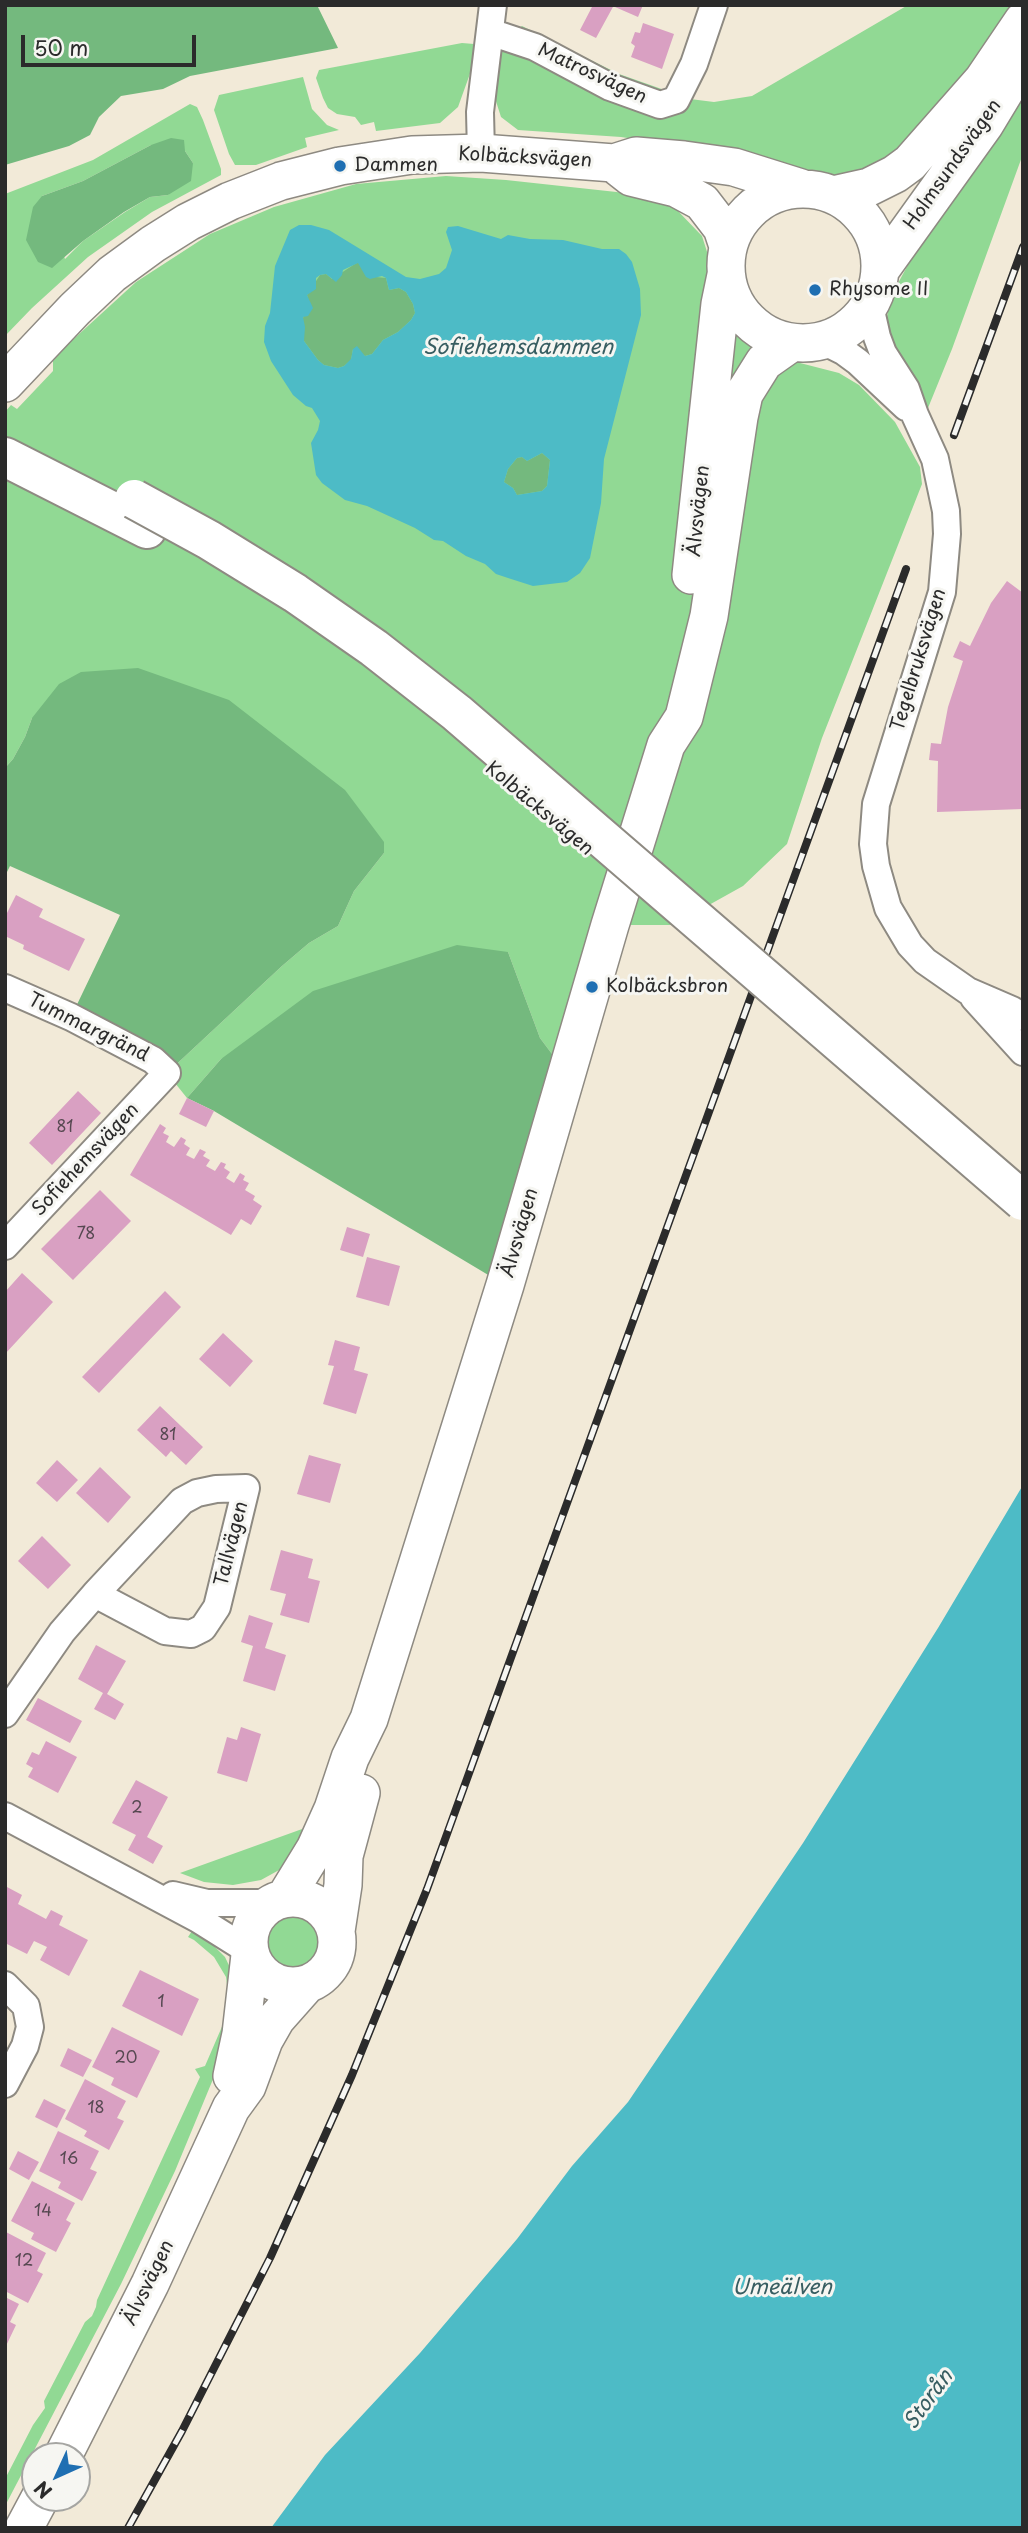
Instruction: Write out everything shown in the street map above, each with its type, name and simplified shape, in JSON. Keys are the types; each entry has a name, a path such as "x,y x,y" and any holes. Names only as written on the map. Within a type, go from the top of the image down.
{"highway":[{"name":"Kolbäcksvägen","path":"5,434 209,540 295,593 374,648 530,773 1023,1201"},
{"name":"Kolbäcksvägen","path":"5,457 147,529 276,604 405,697 543,811 1023,1230"}],"main road":[{"name":"Holmsundsvägen","path":"817,191 869,187 910,163 983,80 1023,21"},
{"name":"Holmsundsvägen","path":"881,268 985,124 1023,61"},
{"name":"Kolbäcksvägen","path":"5,383 112,274 177,229 220,206 281,181 340,166 412,156 481,153 614,163 636,156 734,167 817,191"},
{"name":"Kolbäcksvägen","path":"614,163 631,177 676,188 702,202 722,228 727,260"},
{"path":"817,191 858,211 876,239 881,268 877,291 870,306 850,327 807,342 767,335 747,320 735,303 727,260 738,224 756,204 776,193 817,191"},
{"name":"Älvsvägen","path":"666,745 664,708 678,651 695,555 720,304 727,260"},
{"name":"Älvsvägen","path":"278,1901 316,1849 350,1758 369,1719 505,1285 666,745 684,718 699,662 718,561 744,394 764,362 807,342"},
{"name":"Älvsvägen","path":"336,1931 344,1856 368,1768 369,1719"},
{"path":"298,1898 311,1902 331,1919 336,1931 337,1947 332,1963 322,1976 307,1984 293,1987 266,1978 256,1968 249,1953 249,1935 257,1916 278,1901 298,1898"},
{"name":"Älvsvägen","path":"231,2108 232,2066 241,2034 249,1953"},
{"name":"Älvsvägen","path":"70,2442 150,2284 231,2108 247,2086 264,2040 276,2018 307,1984"},
{"path":"24,2528 33,2512"}],"street":[{"path":"481,153 480,112 493,5"},
{"name":"Matrosvägen","path":"490,32 535,47 610,87 660,105 676,100 694,64 714,5"},
{"name":"Tegelbruksvägen","path":"870,306 883,353 906,388 915,415 929,443 946,511 946,560 942,592 881,783 876,804 873,844 881,888 888,908 911,945 925,961 968,991"},
{"name":"Tegelbruksvägen","path":"807,342 843,351 915,415"},
{"name":"Tummargränd","path":"5,988 71,1017 153,1059 167,1073"},
{"path":"968,991 1019,1012"},
{"path":"968,991 1023,1052"},
{"name":"Sofiehemsvägen","path":"5,1246 167,1073"},
{"name":"Tallvägen","path":"5,1714 45,1653 95,1594 182,1501 197,1493 246,1488 216,1607 203,1628 191,1634 165,1631 95,1594"},
{"path":"5,1816 152,1894 249,1953"},
{"path":"152,1894 207,1903 278,1901"},
{"path":"5,1985 26,2006 30,2027 25,2046 5,2084"}],"green space":[{"path":"5,5 317,5 338,48 190,76 163,89 121,96 99,117 90,135 69,146 5,165"},
{"path":"908,5 1015,5 982,57 920,130 891,156 862,171 843,176 825,175 748,156 621,137 518,130 501,117 493,92 499,44 522,26 619,74 690,99 714,102 752,96"},
{"path":"462,43 474,44 476,57 458,107 440,123 376,131 374,122 361,125 355,117 337,114 328,108 316,78 319,70"},
{"path":"303,77 312,109 327,125 339,130 305,138 307,147 256,165 235,165 214,110 219,95"},
{"path":"1023,97 1023,154 928,408 918,401 902,377 886,327 889,300 910,261"},
{"path":"190,104 197,107 203,120 221,175 152,212 88,257 5,336 5,194 93,160","holes":["151,145 185,151 193,163 168,195 150,197 125,212 83,241 65,259 42,196 83,181"]},
{"path":"171,138 184,140 185,151 193,163 191,181 168,195 150,197 124,212 83,241 52,268 38,262 26,240 33,207 42,196 83,181 151,145"},
{"path":"446,176 644,195 677,210 702,236 708,255 708,275 800,363 839,373 859,385 895,422 920,467 922,484 822,738 787,844 743,886 673,925 610,925 567,1074 540,1038 508,952 221,1059 187,1098 167,1073 282,966 309,943 338,926 354,891 384,853 32,718 25,737 5,768 5,412 11,405 17,409 53,371 53,361 66,346 136,282 210,234 274,207 356,184"},
{"path":"358,262 363,270 376,277 386,278 389,290 399,288 406,292 415,313 398,332 383,340 372,354 365,356 353,349 351,360 344,366 338,368 324,365 304,341 302,322 307,295 320,275 326,274 332,279"},
{"path":"542,453 550,460 547,486 542,491 517,495 513,488 504,482 508,469 517,458 522,457 527,461"},
{"path":"138,668 229,700 345,790 384,842 384,853 354,891 338,926 309,943 282,966 167,1073 71,1017 120,915 10,866 5,876 5,768 25,737 32,718 59,684 81,672"},
{"path":"457,945 508,952 540,1038 567,1074 505,1285 214,1111 187,1098 221,1059 313,991"},
{"path":"316,1824 290,1864 261,1880 233,1885 204,1882 180,1873"},
{"path":"298,1898 322,1909 337,1947 332,1963 322,1976 293,1987 266,1978 256,1968 249,1951 249,1935 256,1917 271,1903"},
{"path":"192,1931 207,1939 225,1957 234,1976 216,2072 175,2171 121,2284 38,2442 24,2442 45,2408 44,2401 85,2322 92,2316 200,2077 195,2069 205,2066 224,2022 229,2000 226,1977 214,1957 188,1937"},
{"path":"21,2448 21,2475 5,2506 5,2479"}],"water":[{"name":"Sofiehemsdammen","path":"299,225 311,225 329,230 406,277 420,279 439,274 446,268 452,250 446,232 448,227 458,226 501,239 508,235 563,240 602,249 619,249 626,254 632,262 640,289 641,315 604,459 601,503 590,558 580,573 567,582 533,586 496,574 485,564 466,556 443,541 434,540 415,528 367,506 345,500 322,483 316,475 311,443 320,421 312,408 293,395 271,361 264,342 275,266 290,230","holes":["358,263 366,277 370,279 382,276 386,278 389,290 399,288 406,292 415,313 398,332 383,340 372,354 365,356 357,346 344,366 338,368 324,365 304,341 303,317 308,316 313,308 307,295 316,289 316,278 320,275 326,274 336,282 343,270","542,453 550,460 547,486 542,491 517,495 513,488 504,482 508,469 517,458 522,457 527,461"]},
{"name":"Umeälven","path":"1023,1485 1023,2528 271,2528 325,2455 420,2353 517,2239 572,2166 628,2102 803,1843 938,1628"}],"building":[{"path":"593,5 614,5 596,38 580,30"},
{"path":"643,5 638,17 615,7"},
{"path":"643,23 674,34 662,69 631,57 635,46 631,43 635,32 640,33"},
{"path":"1007,581 1023,593 1023,809 937,812 938,761 929,760 931,743 941,744 948,707 963,661 953,657 960,641 970,646 991,603"},
{"path":"16,895 43,909 39,917 85,939 69,971 23,949 24,945 5,936 5,917"},
{"path":"78,1091 101,1113 52,1165 29,1143"},
{"path":"187,1098 214,1111 206,1127 179,1114"},
{"path":"160,1124 166,1128 163,1133 169,1136 166,1142 174,1147 181,1137 186,1140 184,1144 190,1148 186,1155 194,1159 200,1149 206,1152 203,1156 210,1160 206,1166 215,1171 221,1162 226,1164 224,1168 230,1172 226,1178 234,1183 240,1173 245,1176 243,1180 249,1183 245,1190 255,1196 253,1200 262,1206 251,1225 241,1219 231,1235 130,1175"},
{"path":"100,1190 131,1221 73,1280 41,1249"},
{"path":"347,1227 370,1234 363,1257 340,1250"},
{"path":"367,1257 400,1266 389,1306 356,1297"},
{"path":"22,1273 53,1302 5,1354 5,1292"},
{"path":"165,1291 181,1307 99,1393 82,1377"},
{"path":"223,1333 253,1361 230,1387 199,1359"},
{"path":"335,1340 360,1347 354,1370 368,1374 356,1414 323,1404 334,1366 328,1365"},
{"path":"160,1406 203,1447 186,1465 171,1451 166,1457 137,1430"},
{"path":"309,1455 341,1464 330,1503 297,1494"},
{"path":"57,1460 78,1480 57,1502 36,1483"},
{"path":"100,1467 131,1497 108,1523 76,1493"},
{"path":"42,1536 71,1565 48,1589 18,1561"},
{"path":"281,1550 313,1559 308,1578 320,1581 309,1623 280,1615 286,1594 270,1590"},
{"path":"249,1615 273,1623 265,1648 286,1655 275,1691 243,1681 253,1646 241,1642"},
{"path":"96,1645 126,1661 107,1694 124,1704 115,1720 94,1709 103,1693 78,1679"},
{"path":"38,1698 82,1721 70,1743 26,1720"},
{"path":"241,1727 261,1734 247,1782 217,1773 227,1737 237,1740"},
{"path":"46,1741 77,1757 58,1793 28,1777 33,1768 26,1764 32,1752 39,1755"},
{"path":"136,1780 168,1797 147,1837 163,1846 153,1864 128,1850 136,1835 112,1823"},
{"path":"7,1887 22,1895 18,1904 46,1919 51,1910 63,1916 59,1925 88,1940 69,1976 40,1960 47,1947 34,1941 27,1954 5,1943"},
{"path":"140,1970 199,1999 182,2036 122,2006"},
{"path":"112,2027 160,2051 137,2098 111,2085 114,2078 92,2067"},
{"path":"68,2048 92,2060 83,2077 60,2066"},
{"path":"85,2079 126,2101 117,2118 124,2121 109,2150 84,2136 87,2131 65,2119"},
{"path":"44,2099 66,2110 57,2128 35,2117"},
{"path":"58,2131 99,2151 90,2169 97,2172 82,2201 58,2188 61,2182 39,2171"},
{"path":"18,2151 39,2162 29,2180 9,2169"},
{"path":"32,2181 75,2203 66,2220 71,2223 56,2252 31,2239 34,2233 11,2221"},
{"path":"6,2232 46,2253 37,2271 43,2274 28,2303 5,2291"},
{"path":"5,2297 19,2304 10,2322 16,2325 5,2348"}],"railway":[{"path":"954,435 1023,247"},
{"path":"128,2528 182,2431 270,2258 352,2075 427,1889 906,569"}],"place":[{"name":"Dammen","path":"340,166"},
{"name":"Rhysome II","path":"815,290"},
{"name":"Kolbäcksbron","path":"592,987"}],"water label":[{"name":"Storån","path":"929,2400"}]}
